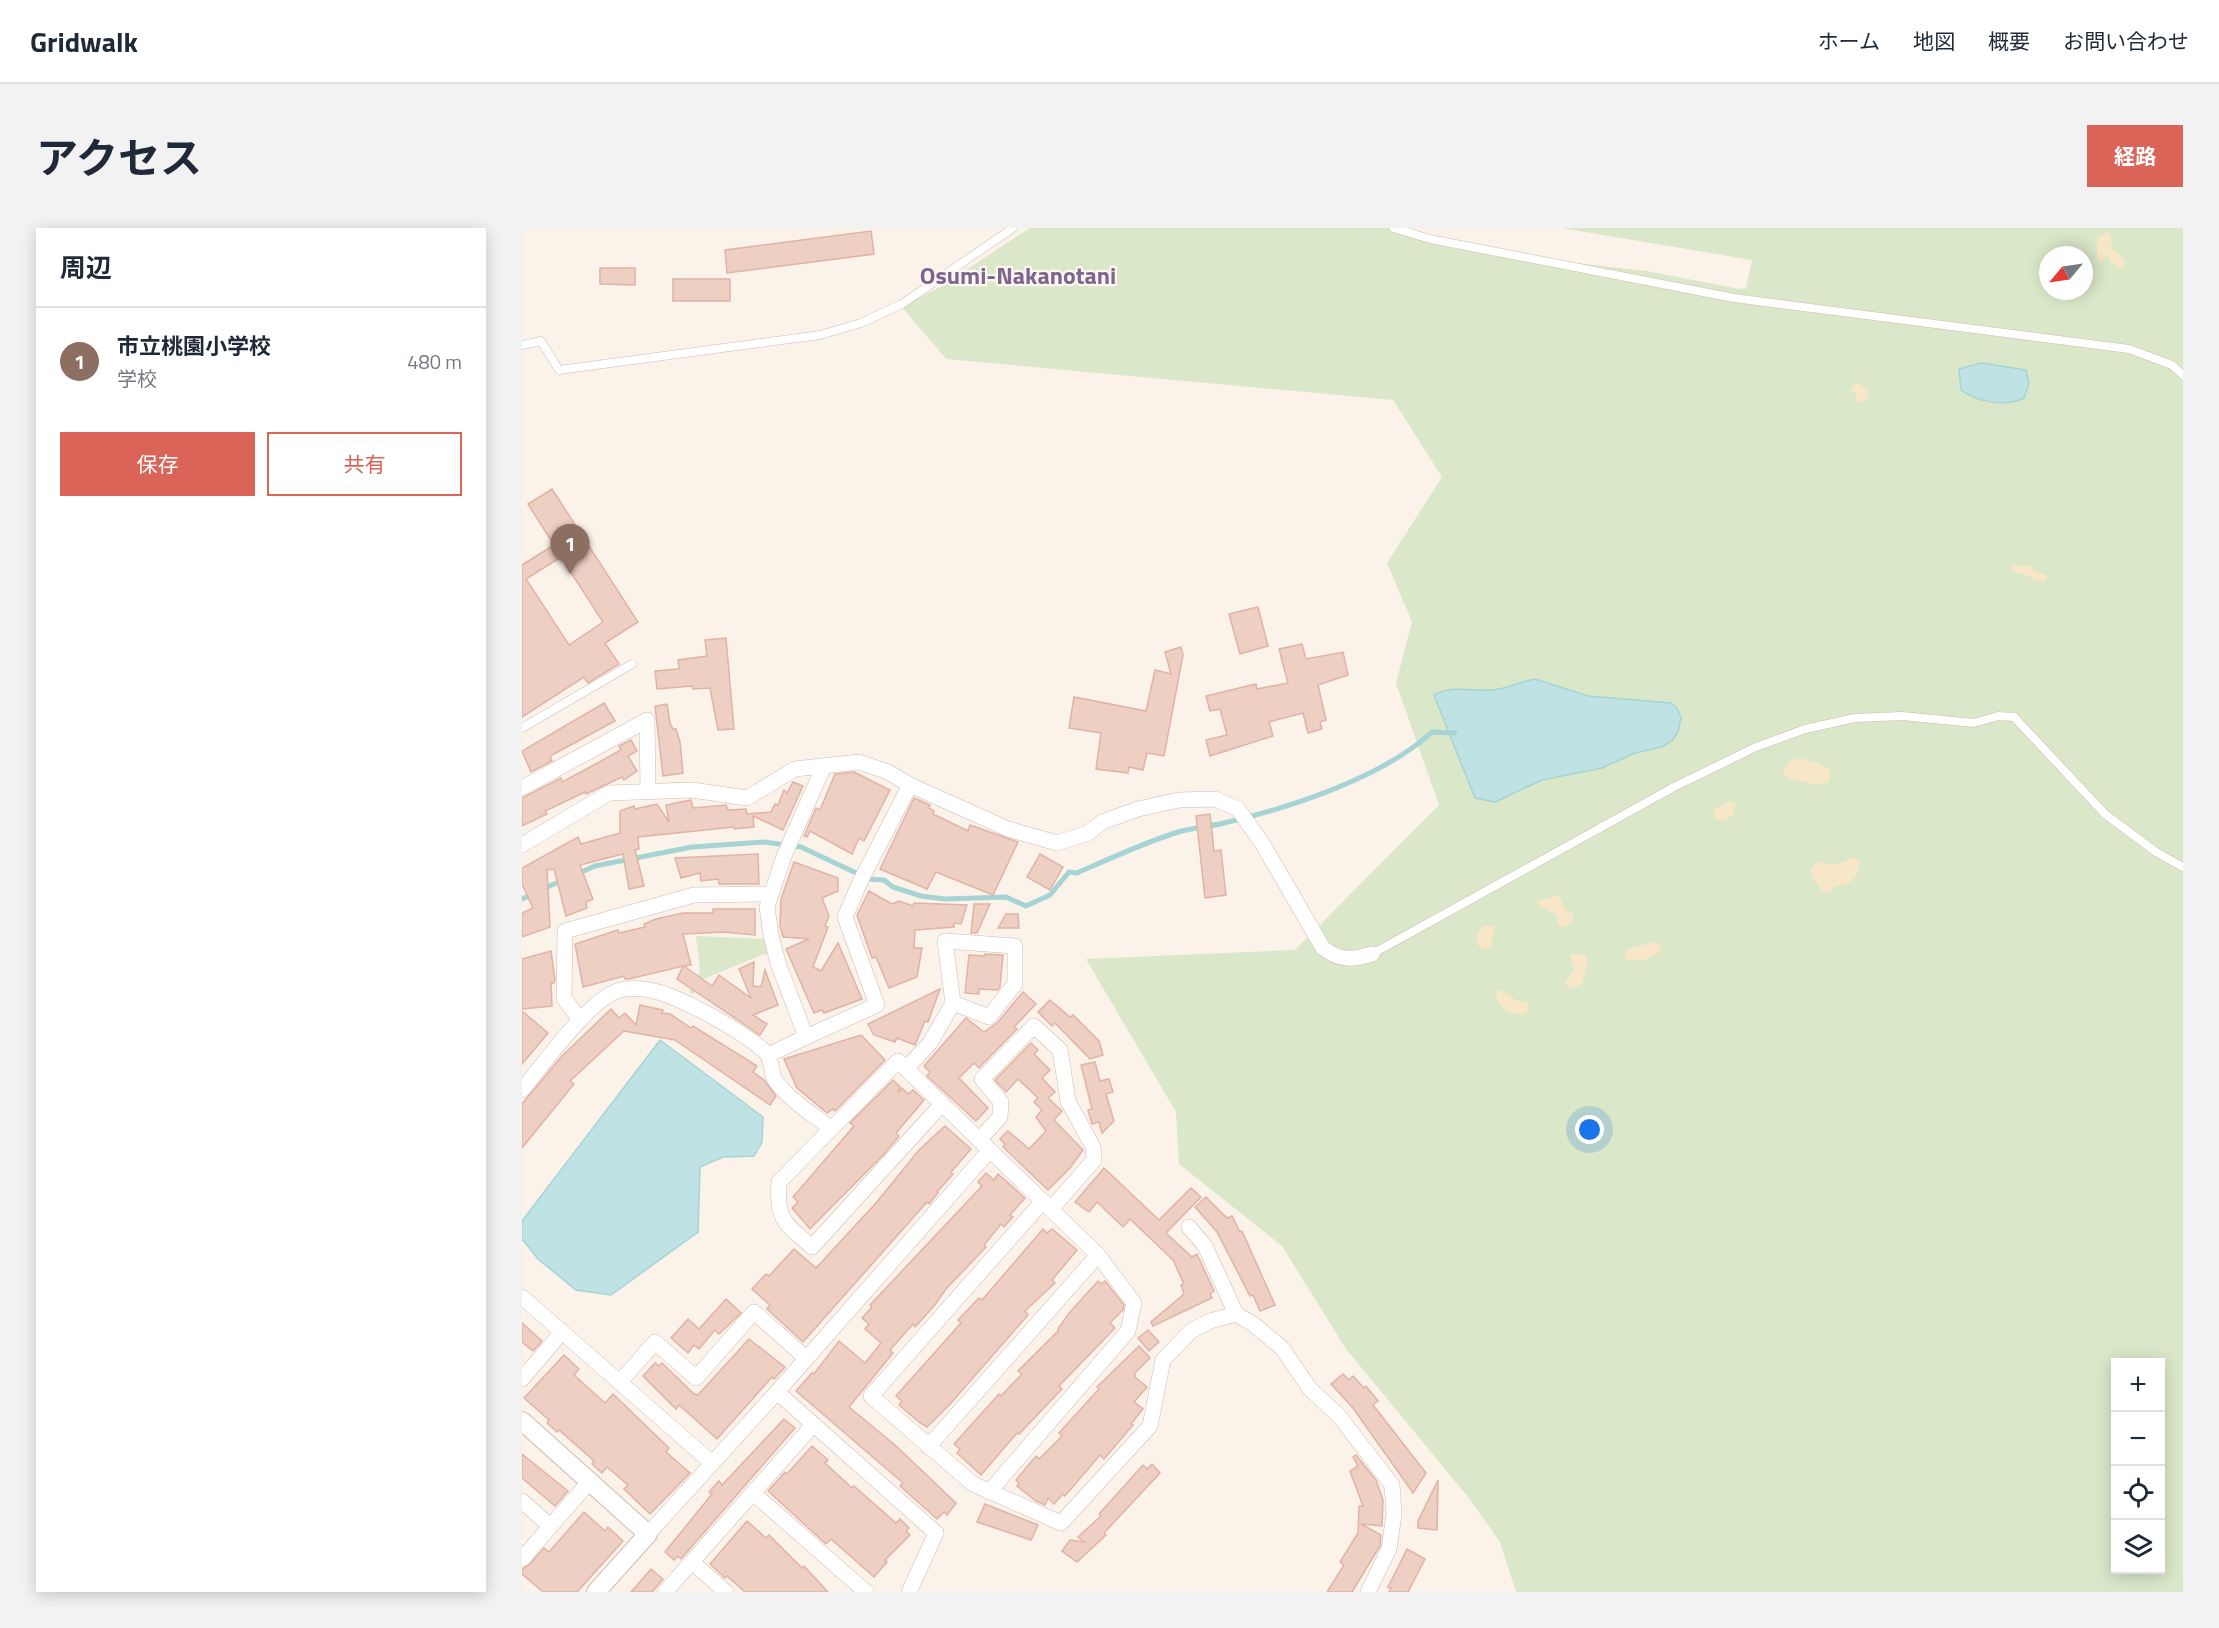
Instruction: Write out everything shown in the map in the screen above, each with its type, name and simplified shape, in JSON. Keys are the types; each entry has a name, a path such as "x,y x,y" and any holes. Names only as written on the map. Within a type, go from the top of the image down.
{"street":[{"path":"522,788 647,720 648,791"},
{"path":"522,845 609,793 692,790 747,798 795,769 859,762 888,772 910,785 1008,829 1057,843 1088,833 1102,822 1138,809 1179,800 1215,799 1238,809 1262,843 1323,948 1336,957 1351,960 1372,954"},
{"path":"806,1037 771,935 767,907 784,856 824,766"},
{"path":"768,1055 877,1005 845,917 860,882 910,785"},
{"path":"580,1020 564,998 565,931 694,895 771,894"},
{"path":"906,1069 930,1042 953,1002 945,941 1015,946 1015,984 989,1017 953,1002"},
{"path":"522,1090 580,1020 598,1003 619,990 639,989 673,995 713,1016 768,1055 773,1077 787,1095 830,1128"},
{"path":"597,1592 777,1392 984,1145 1000,1117 1001,1102 982,1079 1034,1026 1060,1050 1068,1101 1093,1147 1094,1160 1047,1205 871,1396 973,1484 1060,1523 1150,1426 1163,1360 1191,1332 1210,1321 1236,1314"},
{"path":"942,1104 812,1247 783,1222 778,1202 779,1182 898,1061 1098,1255 1134,1303 1128,1331 989,1492"},
{"path":"1189,1227 1205,1245 1236,1314 1253,1324 1282,1348 1310,1389 1339,1416 1392,1485 1394,1514 1389,1549 1368,1592"},
{"path":"928,1447 1098,1255"},
{"path":"522,1297 712,1463"},
{"path":"620,1382 655,1342 696,1378 754,1312 806,1358"},
{"path":"522,1379 562,1332"},
{"path":"777,1392 936,1533 909,1592"},
{"path":"522,1421 648,1534"},
{"path":"665,1592 813,1425"},
{"path":"522,1559 590,1481"},
{"path":"753,1493 866,1592"},
{"path":"522,1501 550,1526"},
{"path":"692,1562 726,1592"}],"lane":[{"path":"522,345 541,341 559,370 820,335 861,323 902,304 1012,228"},
{"path":"1394,228 1430,239 1734,298 2129,349 2172,365 2183,375"},
{"path":"522,728 632,664"},
{"path":"1372,954 1674,787 1756,747 1805,729 1855,718 1902,716 1974,723 1998,717 2014,717 2105,814 2156,852 2183,867"}],"green space":[{"path":"1030,228 1407,228 1499,254 1646,271 1740,289 1746,288 1752,260 1561,228 2183,228 2183,1592 1516,1592 1500,1542 1468,1497 1346,1349 1282,1246 1179,1164 1176,1112 1086,959 1295,950 1439,805 1396,683 1412,622 1387,563 1442,477 1393,400 946,359 902,307 940,287"},
{"path":"696,936 764,939 767,953 701,980 693,994 689,992 700,971"}],"sand":[{"path":"2106,232 2111,235 2112,249 2126,260 2122,269 2111,262 2109,257 2105,256 2101,261 2097,257 2097,240"},
{"path":"1860,383 1869,394 1865,402 1856,400 1857,392 1849,391 1854,385"},
{"path":"2012,563 2024,567 2031,565 2034,571 2046,575 2047,579 2044,582 2011,570"},
{"path":"1794,758 1800,760 1803,758 1825,767 1831,772 1829,781 1817,785 1786,776 1782,772"},
{"path":"1726,802 1733,802 1736,805 1733,815 1725,820 1715,819 1713,815 1715,809"},
{"path":"1854,857 1860,862 1857,874 1849,882 1834,887 1831,893 1823,892 1811,876 1811,869 1817,862 1837,865"},
{"path":"1558,895 1566,910 1574,915 1572,923 1562,928 1558,923 1557,915 1539,906 1537,901"},
{"path":"1488,925 1495,927 1491,946 1484,949 1478,946 1476,935 1482,927"},
{"path":"1656,942 1662,949 1644,960 1624,958 1627,949"},
{"path":"1586,955 1588,962 1582,984 1571,989 1565,983 1574,970 1570,956"},
{"path":"1496,991 1502,991 1516,1000 1527,1002 1529,1010 1522,1015 1507,1012 1497,1000"}],"water":[{"path":"1981,363 2026,370 2029,383 2024,398 2009,402 1991,402 1975,398 1961,390 1959,369"},
{"path":"1535,679 1588,696 1671,703 1677,708 1681,718 1678,732 1672,741 1661,747 1635,753 1602,768 1542,780 1495,802 1475,798 1434,695 1458,689 1499,689"},
{"path":"660,1040 763,1117 762,1142 754,1156 723,1157 700,1167 698,1232 611,1295 576,1290 538,1259 522,1239 522,1221"}],"building":[{"path":"871,231 874,254 727,273 725,250"},
{"path":"600,268 635,268 635,285 600,284"},
{"path":"673,279 730,279 730,301 673,301"},
{"path":"552,489 638,622 605,643 619,664 588,683 584,677 522,717 522,565 554,545 528,504","holes":["561,557 603,622 569,645 526,579"]},
{"path":"1258,607 1268,646 1240,654 1229,614"},
{"path":"726,638 734,729 718,730 710,688 693,689 692,686 657,689 655,671 679,669 678,660 707,656 705,640"},
{"path":"1302,644 1306,659 1343,652 1348,675 1318,685 1326,720 1320,722 1322,729 1308,733 1303,713 1269,722 1273,736 1210,756 1206,740 1227,735 1220,709 1210,711 1206,696 1256,684 1257,689 1288,683 1279,649"},
{"path":"1181,647 1183,655 1164,756 1147,753 1143,770 1129,767 1128,773 1096,769 1101,733 1069,728 1074,697 1146,711 1155,670 1171,674 1165,652"},
{"path":"604,703 615,721 550,756 552,761 531,772 522,751"},
{"path":"667,704 670,723 673,729 676,729 680,742 683,773 663,776 655,706"},
{"path":"631,740 637,751 628,756 637,771 624,780 622,777 545,811 547,814 522,826 522,798 561,778 562,782 581,772 621,750 619,746"},
{"path":"854,772 890,790 864,841 859,838 852,854 810,831 807,837 804,836 816,808 820,810 835,774"},
{"path":"793,782 803,786 783,830 753,816 754,827 638,837 639,849 635,850 644,886 629,889 623,854 580,865 593,899 586,902 587,908 566,916 554,869 547,870 550,927 522,937 522,913 533,908 522,884 522,868 578,837 581,844 620,833 620,811 634,806 635,809 657,804 669,822 666,805 691,800 693,808 726,805 728,810 746,809 747,814 771,812 775,804 778,805 784,790 787,793"},
{"path":"914,798 930,805 929,808 934,811 933,814 968,831 970,825 1018,842 993,895 936,872 927,889 880,869"},
{"path":"1210,814 1214,851 1221,850 1226,895 1205,898 1196,816"},
{"path":"758,854 759,884 719,884 718,879 701,881 700,873 681,878 675,858"},
{"path":"1040,854 1063,867 1050,890 1027,877"},
{"path":"794,862 838,878 838,891 822,898 829,916 825,926 828,927 813,967 821,971 838,943 862,999 824,1013 822,1010 814,1013 786,949 809,939 783,937 780,926 781,899"},
{"path":"869,891 892,904 899,901 913,906 914,903 967,905 961,924 954,923 954,927 915,930 914,948 922,948 917,977 889,988 876,957 872,958 857,915"},
{"path":"974,904 990,904 977,933 971,933"},
{"path":"713,909 755,909 755,935 724,932 683,934 691,965 684,966 712,986 719,975 751,998 739,969 754,962 753,986 761,987 765,970 778,1005 753,1015 767,1024 760,1035 677,979 683,966 629,979 625,979 624,976 583,987 575,944 618,930 619,933 645,927 644,924 656,919 683,913 713,913"},
{"path":"1006,914 1018,914 1019,928 998,928"},
{"path":"551,951 555,980 551,983 552,1006 522,1009 522,959"},
{"path":"985,954 1003,955 1000,987 998,990 979,989 979,994 965,993 969,955 985,956"},
{"path":"940,989 928,1022 925,1021 915,1045 897,1038 895,1042 874,1035 868,1024"},
{"path":"1023,992 1036,1004 1014,1027 1017,1029 979,1068 974,1063 959,1078 988,1108 976,1121 927,1076 930,1072 924,1066 966,1018 984,1032 997,1023"},
{"path":"1050,1000 1070,1017 1073,1015 1099,1041 1103,1055 1090,1059 1055,1023 1052,1026 1038,1012"},
{"path":"640,1005 663,1010 662,1013 670,1014 691,1028 693,1026 757,1066 753,1072 764,1080 776,1096 770,1105 675,1040 624,1031 570,1081 574,1084 522,1148 522,1104 562,1056 611,1009 619,1018 625,1013 636,1025"},
{"path":"522,1011 548,1033 522,1064"},
{"path":"861,1035 885,1060 835,1111 833,1109 827,1113 797,1088 784,1059"},
{"path":"1031,1043 1038,1050 1034,1054 1050,1070 1042,1078 1055,1092 1048,1098 1062,1111 1054,1120 1083,1150 1070,1168 1048,1190 1003,1147 1005,1144 1000,1139 1008,1131 1029,1149 1046,1131 1036,1117 1042,1110 1034,1102 1038,1098 1018,1079 1006,1092 995,1080"},
{"path":"1095,1062 1100,1081 1109,1079 1113,1092 1106,1094 1114,1121 1102,1133 1099,1122 1092,1124 1088,1110 1092,1109 1081,1065"},
{"path":"893,1080 900,1087 898,1092 902,1088 908,1094 913,1090 924,1100 896,1133 899,1136 884,1154 810,1229 792,1208 798,1202 793,1197 854,1126 850,1123"},
{"path":"945,1126 971,1149 951,1172 953,1174 929,1204 927,1202 803,1342 767,1309 770,1305 752,1289 766,1274 769,1276 794,1249 816,1268 876,1203 919,1150"},
{"path":"1104,1168 1159,1220 1191,1188 1201,1197 1166,1233 1192,1257 1197,1254 1214,1291 1210,1294 1212,1298 1153,1326 1151,1322 1184,1294 1181,1285 1184,1284 1173,1260 1130,1219 1123,1227 1097,1202 1089,1212 1075,1202"},
{"path":"986,1173 994,1180 998,1174 1025,1198 1010,1215 1013,1217 1004,1227 1001,1224 984,1245 986,1247 946,1289 934,1306 915,1327 913,1324 890,1350 893,1353 849,1407 895,1445 956,1503 947,1515 944,1512 937,1519 900,1486 903,1483 796,1391 812,1373 814,1374 839,1341 865,1363 881,1343 865,1329 869,1324 862,1318 872,1307 870,1305 982,1186 978,1182"},
{"path":"1206,1197 1227,1218 1232,1216 1240,1232 1242,1231 1275,1305 1260,1311 1253,1295 1250,1296 1217,1232 1195,1207"},
{"path":"1043,1229 1047,1233 1052,1229 1077,1250 1052,1280 1055,1283 1025,1311 1028,1315 951,1403 927,1427 920,1423 899,1405 902,1401 896,1396 961,1323 958,1320 979,1298 982,1300"},
{"path":"1098,1281 1101,1284 1105,1281 1124,1305 1123,1310 1110,1323 1115,1328 1059,1386 1062,1389 1019,1434 1017,1433 981,1475 957,1453 960,1449 954,1444 999,1394 1001,1396 1022,1374 1018,1371 1059,1330 1070,1312"},
{"path":"726,1299 741,1313 719,1334 715,1330 699,1349 694,1345 688,1353 671,1338 688,1319 699,1329"},
{"path":"522,1323 542,1341 533,1351 522,1342"},
{"path":"1148,1330 1159,1342 1149,1351 1138,1338"},
{"path":"749,1339 785,1367 774,1379 772,1377 717,1439 679,1405 676,1409 643,1376 655,1363 659,1366 662,1363 694,1394 698,1395"},
{"path":"1139,1346 1150,1358 1135,1373 1135,1377 1147,1387 1134,1402 1143,1409 1131,1424 1133,1425 1104,1459 1100,1455 1065,1496 1063,1494 1054,1504 1048,1498 1045,1505 1036,1501 1017,1486 1019,1483 1016,1480 1036,1456 1039,1459 1062,1436 1059,1433 1099,1389 1097,1387"},
{"path":"564,1355 579,1369 574,1375 605,1403 613,1394 669,1448 666,1452 690,1473 650,1514 624,1489 628,1485 607,1467 602,1473 592,1464 594,1461 559,1430 557,1432 547,1423 549,1420 524,1398"},
{"path":"1343,1374 1349,1380 1353,1376 1364,1388 1366,1386 1378,1401 1373,1405 1426,1473 1413,1493 1353,1408 1331,1384"},
{"path":"784,1419 795,1428 681,1559 678,1556 674,1560 665,1552 712,1494 709,1492 719,1481 722,1485"},
{"path":"812,1446 828,1460 825,1463 852,1488 854,1486 896,1523 900,1519 909,1528 906,1531 910,1535 885,1560 887,1562 874,1577 831,1539 826,1544 768,1491"},
{"path":"522,1454 568,1491 555,1506 522,1478"},
{"path":"1356,1455 1376,1480 1383,1500 1382,1526 1361,1524 1381,1535 1380,1546 1352,1592 1327,1592 1344,1565 1340,1562 1358,1533 1359,1506 1363,1506 1350,1471 1358,1466 1353,1457"},
{"path":"1152,1464 1160,1473 1104,1533 1106,1535 1077,1562 1062,1551 1070,1540 1084,1542 1078,1537 1101,1516 1099,1514 1143,1465 1147,1469"},
{"path":"1438,1480 1437,1530 1418,1528 1418,1521"},
{"path":"985,1504 1038,1525 1031,1540 977,1522"},
{"path":"584,1512 605,1531 608,1527 623,1541 577,1592 543,1592 522,1574 522,1569 529,1565 544,1548 549,1552"},
{"path":"747,1521 766,1538 769,1535 802,1568 804,1566 828,1592 745,1592 727,1576 725,1578 710,1564"},
{"path":"1407,1549 1425,1559 1408,1592 1389,1592 1391,1588 1388,1587"},
{"path":"651,1569 663,1579 652,1592 631,1592"}],"waterway":[{"path":"577,874 595,866 692,847 764,842 801,847 869,879 884,880 893,887 921,896 945,899 1006,897 1026,906 1050,895 1069,872 1077,873 1175,833 1250,817 1305,800 1388,764 1432,732 1455,733"},
{"path":"541,890 563,880"},
{"path":"522,899 533,894"}],"place":[{"name":"市立桃園小学校","path":"570,574"}],"district":[{"name":"Osumi-Nakanotani","path":"1018,275"}]}
